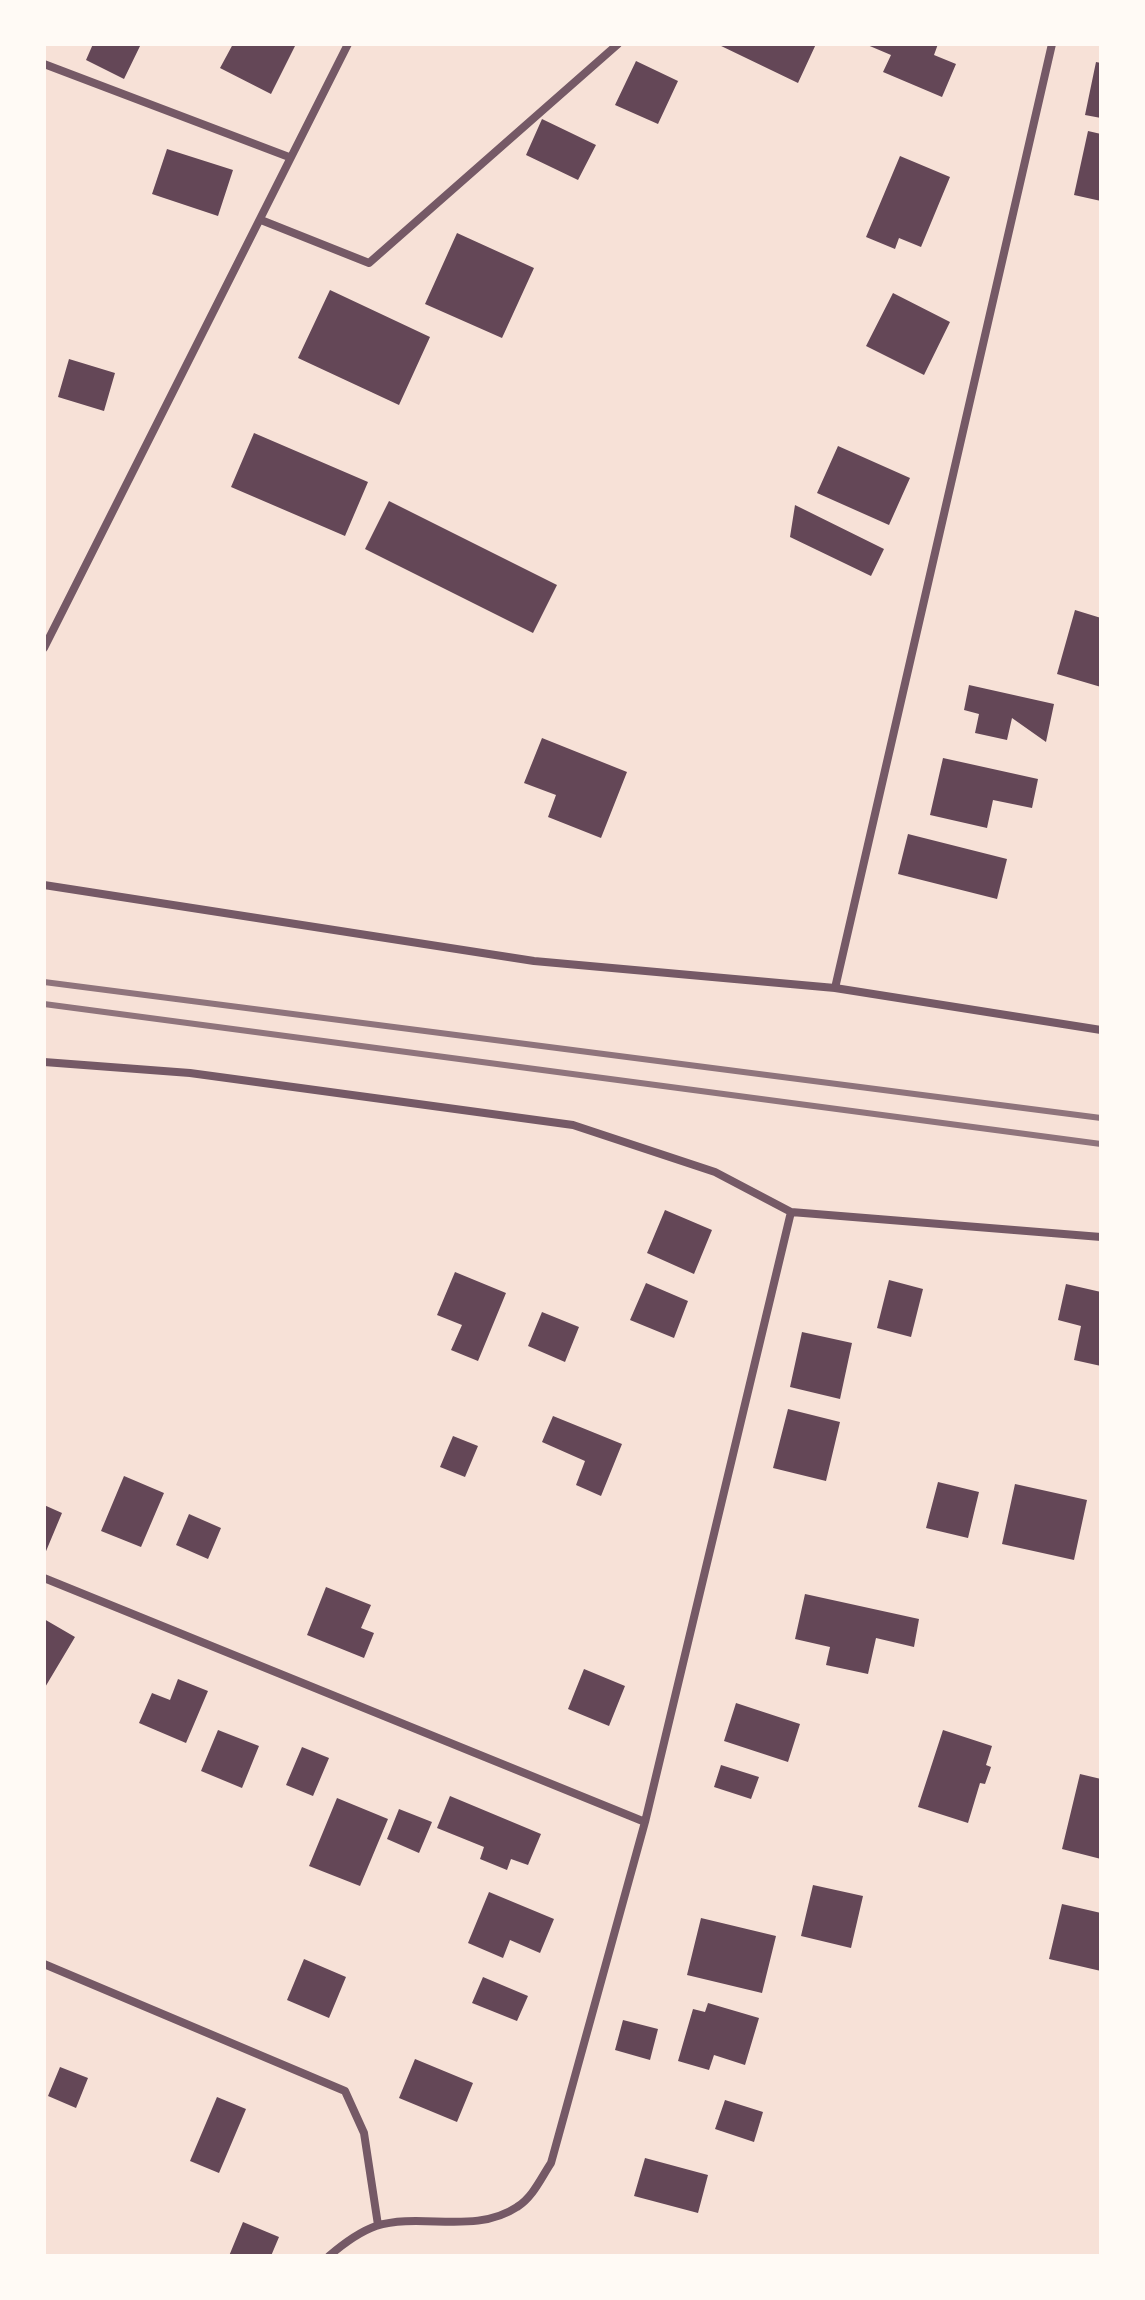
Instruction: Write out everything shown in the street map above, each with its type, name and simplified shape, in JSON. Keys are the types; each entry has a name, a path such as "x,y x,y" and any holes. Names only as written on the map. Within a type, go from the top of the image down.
{"street":[{"path":"44,648 348,44"},
{"path":"261,220 369,263 618,44"},
{"path":"835,988 1052,44"},
{"path":"44,64 289,157"},
{"path":"44,885 534,961 835,988 1101,1030"},
{"path":"44,1062 190,1073 573,1125 715,1172 791,1212 1101,1237"},
{"path":"329,2256 348,2240 378,2225 488,2220 518,2207 533,2192 551,2163 645,1822 791,1212"},
{"path":"44,1578 645,1822"},
{"path":"44,1964 345,2091 364,2133 378,2225"}],"building":[{"path":"93,44 141,44 124,79 86,60"},
{"path":"233,44 296,44 271,94 220,68"},
{"path":"717,44 816,44 798,83"},
{"path":"865,44 938,44 934,55 956,64 942,97 883,72 891,55"},
{"path":"636,61 678,81 658,124 615,105"},
{"path":"1096,62 1101,63 1101,118 1085,115"},
{"path":"542,119 596,145 578,180 526,155"},
{"path":"1088,131 1101,134 1101,201 1074,195"},
{"path":"167,149 233,170 218,216 152,194"},
{"path":"900,156 950,177 921,247 899,238 895,249 866,237"},
{"path":"457,233 534,268 502,338 425,304"},
{"path":"330,290 430,337 399,405 298,358"},
{"path":"893,293 950,322 924,375 866,346"},
{"path":"69,359 115,373 104,411 58,397"},
{"path":"254,433 368,482 345,536 231,487"},
{"path":"838,446 910,478 889,525 817,493"},
{"path":"389,501 557,585 533,633 365,549"},
{"path":"795,505 884,549 871,576 790,537"},
{"path":"1075,610 1101,618 1101,687 1057,674"},
{"path":"969,685 1054,704 1046,742 1012,718 1007,740 975,733 979,714 964,710"},
{"path":"542,738 627,772 601,838 548,817 556,795 524,783"},
{"path":"943,758 1038,779 1032,808 993,800 987,828 930,815"},
{"path":"908,834 1007,859 997,899 898,874"},
{"path":"665,1210 712,1230 694,1274 647,1253"},
{"path":"455,1272 506,1293 478,1361 451,1350 462,1325 437,1315"},
{"path":"889,1280 923,1289 911,1337 877,1328"},
{"path":"646,1283 688,1301 674,1338 630,1320"},
{"path":"1066,1284 1101,1292 1101,1366 1074,1360 1081,1326 1058,1320"},
{"path":"542,1312 579,1327 565,1362 528,1346"},
{"path":"802,1332 852,1343 840,1399 790,1387"},
{"path":"788,1409 840,1422 826,1481 773,1468"},
{"path":"553,1416 622,1444 601,1496 576,1485 585,1461 542,1442"},
{"path":"453,1436 478,1446 465,1477 440,1467"},
{"path":"124,1476 164,1493 141,1547 101,1531"},
{"path":"938,1482 979,1492 968,1538 926,1528"},
{"path":"1015,1484 1087,1500 1074,1560 1002,1544"},
{"path":"44,1505 62,1513 44,1556"},
{"path":"189,1514 221,1528 208,1559 176,1545"},
{"path":"326,1587 371,1605 361,1628 374,1633 364,1658 307,1635"},
{"path":"805,1594 919,1619 914,1647 876,1638 868,1674 826,1665 830,1647 795,1639"},
{"path":"44,1619 75,1637 44,1689"},
{"path":"584,1669 625,1686 609,1726 568,1709"},
{"path":"178,1679 208,1691 186,1743 139,1723 152,1693 170,1700"},
{"path":"736,1703 800,1724 788,1762 724,1741"},
{"path":"218,1730 259,1746 242,1788 201,1771"},
{"path":"943,1730 992,1746 986,1765 991,1767 985,1784 980,1783 968,1823 918,1807"},
{"path":"302,1747 329,1758 313,1796 286,1785"},
{"path":"721,1765 759,1777 751,1799 714,1787"},
{"path":"1080,1774 1101,1779 1101,1859 1062,1849"},
{"path":"450,1796 541,1834 528,1865 511,1859 507,1870 480,1859 484,1847 437,1828"},
{"path":"337,1798 388,1819 360,1886 309,1866"},
{"path":"399,1809 432,1822 419,1853 387,1839"},
{"path":"813,1885 863,1896 851,1948 801,1936"},
{"path":"489,1892 554,1919 540,1953 510,1940 503,1958 468,1943"},
{"path":"1062,1904 1101,1913 1101,1971 1049,1959"},
{"path":"701,1918 776,1936 762,1993 687,1975"},
{"path":"304,1959 346,1977 329,2018 287,2000"},
{"path":"483,1977 528,1996 517,2021 472,2003"},
{"path":"708,2003 759,2018 745,2065 714,2055 709,2070 678,2061 693,2009 705,2012"},
{"path":"623,2020 658,2029 650,2060 615,2050"},
{"path":"415,2059 473,2083 457,2122 399,2098"},
{"path":"60,2067 88,2078 76,2108 48,2096"},
{"path":"217,2097 246,2109 219,2173 190,2161"},
{"path":"725,2100 763,2112 754,2142 715,2129"},
{"path":"645,2158 708,2175 698,2213 634,2196"},
{"path":"243,2222 279,2237 271,2256 229,2256"}],"railway":[{"path":"44,982 1101,1118"},
{"path":"44,1004 1101,1144"}]}
